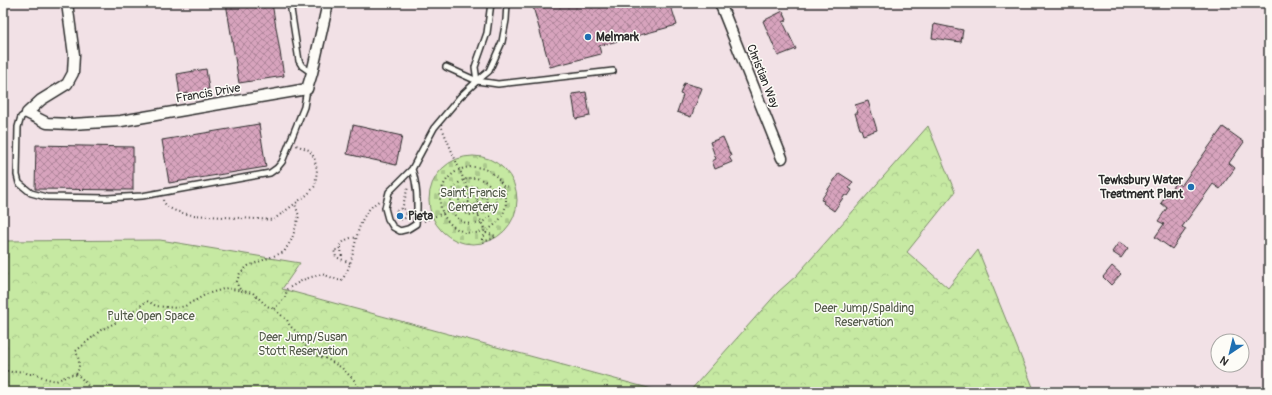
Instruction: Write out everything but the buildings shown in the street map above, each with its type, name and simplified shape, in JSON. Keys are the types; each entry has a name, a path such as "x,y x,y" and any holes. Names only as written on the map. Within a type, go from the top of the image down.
{"street":[{"path":"27,112 41,100 67,84 73,73 74,55 66,3"},
{"path":"307,89 328,3"},
{"name":"Christian Way","path":"720,3 782,158"},
{"name":"Francis Drive","path":"27,112 47,123 72,124 121,121 307,89"}],"lane":[{"path":"290,3 299,61 302,66 312,73"},
{"path":"477,81 475,67 487,33 491,3"},
{"path":"412,169 417,182 418,212 416,224 408,229 400,231 393,227 388,219 385,208 389,192 412,169 439,121 477,81 489,72 502,42 507,3"},
{"path":"446,67 477,81 498,84 613,71"},
{"path":"27,112 21,117 18,127 17,174 19,183 31,193 46,197 107,198 142,196 270,173 282,162 304,106 307,89"}],"path":[{"path":"416,224 469,202 471,197 439,121"},
{"path":"160,192 164,203 170,208 192,216 273,220 308,194 315,186 317,170 314,157 309,150 290,141"},
{"path":"460,170 450,177 442,188 440,201 442,213 447,221 461,231 469,233 486,232 496,236 492,239 482,242 486,232 496,224 503,213 506,201 503,188 496,178 486,170 473,168 460,170"},
{"path":"402,209 412,169"},
{"path":"472,177 484,180 491,185 494,192 496,198 495,208 489,217 482,222 471,224 462,221 454,215 451,210 450,198 452,190 457,183 464,179 472,177"},
{"path":"471,197 475,197 477,199 508,186"},
{"path":"477,187 486,196 486,205 484,209 478,213 467,213 460,206 459,201 461,194 468,188 477,187"},
{"path":"274,309 285,297 287,289 305,279 322,274 341,280 349,267 361,221 371,206 389,192"},
{"path":"474,205 477,199"},
{"path":"469,202 474,205 486,232"},
{"path":"241,290 238,287 237,281 240,273 248,266 284,252 292,239 299,216 295,204"},
{"path":"399,209 402,209 406,213 406,216 403,219 398,219 396,212 399,209"},
{"path":"350,263 336,257 334,250 338,250 346,240 354,237 357,238"},
{"path":"341,247 342,259"},
{"path":"76,374 78,371 79,360 76,351 101,330 115,323 119,317 136,309 147,301 156,306 177,308 185,306 206,294 227,288 236,288 252,293 267,306 274,309 287,320 296,331 302,342 313,354 327,359 342,368 359,388 360,392"},
{"path":"3,370 12,372 23,371 28,374 37,374 44,378 56,381 70,374 76,374 80,376 93,392"}],"green space":[{"name":"Deer Jump/Spalding Reservation","path":"928,126 955,192 907,252 948,288 978,250 1035,392 689,392 778,292 796,276"},
{"name":"Saint Francis Cemetery","path":"473,156 490,159 504,169 514,183 517,200 514,217 504,231 490,241 473,244 456,241 442,231 432,217 429,200 432,183 442,169 456,159"},
{"path":"160,240 300,263 282,289 663,392 3,392 3,241"}],"place":[{"name":"Melmark","path":"588,37"},
{"name":"Tewksbury Water Treatment Plant","path":"1191,187"},
{"name":"Pieta","path":"400,216"}],"park label":[{"name":"Pulte Open Space","path":"151,316"},
{"name":"Deer Jump/Susan Stott Reservation","path":"303,344"}]}
